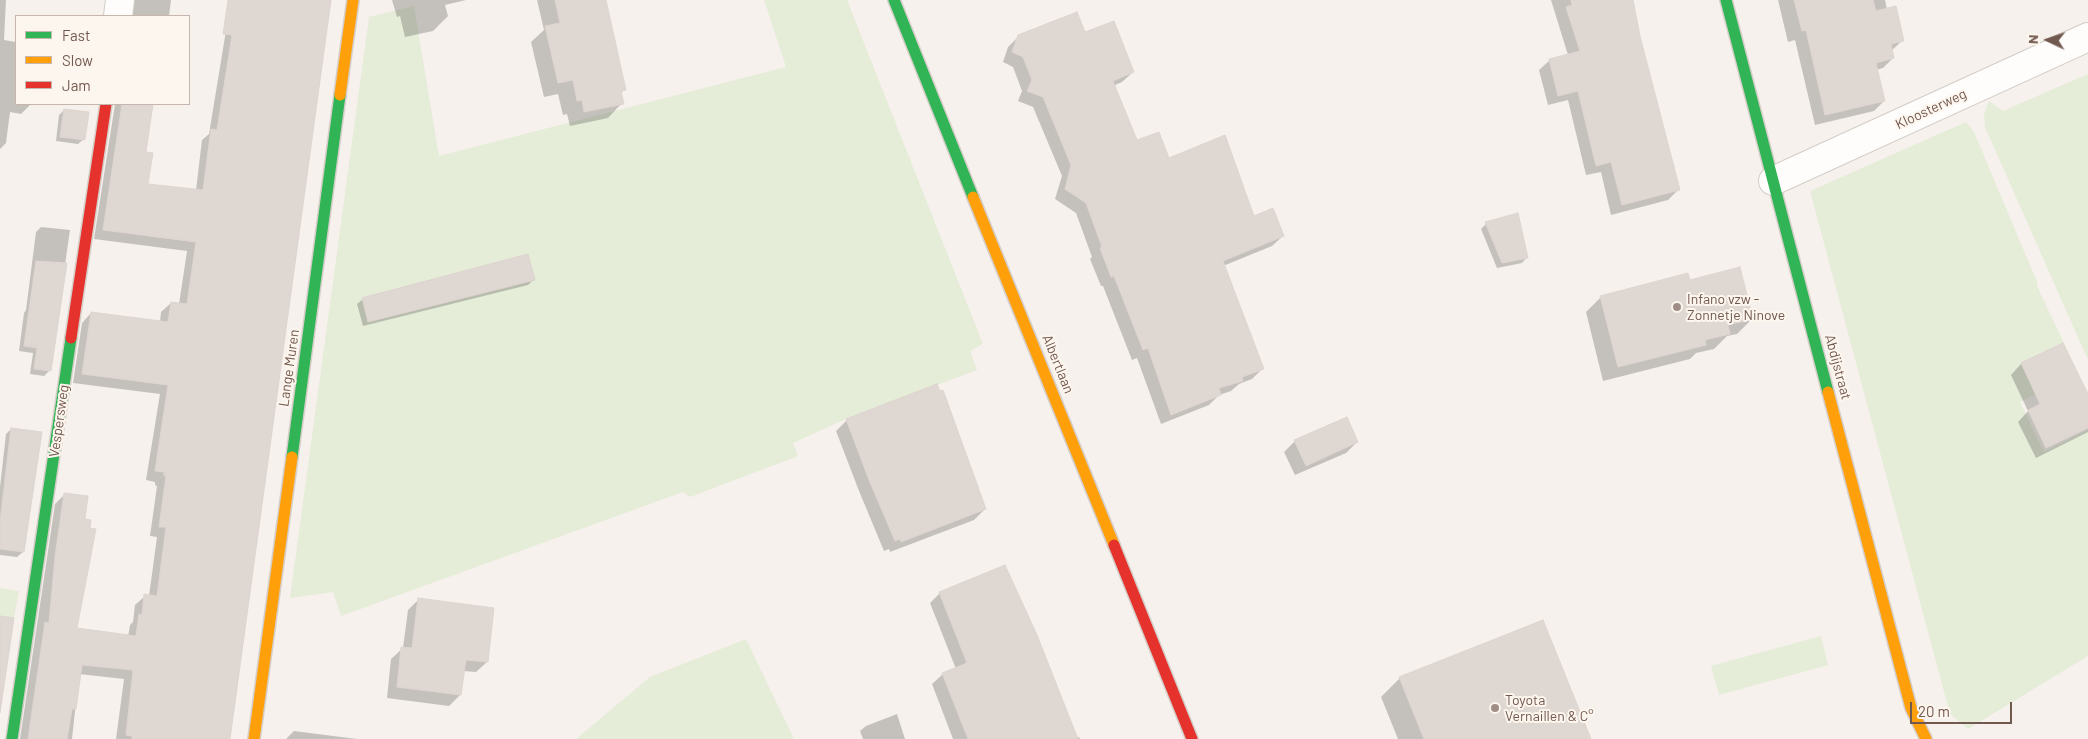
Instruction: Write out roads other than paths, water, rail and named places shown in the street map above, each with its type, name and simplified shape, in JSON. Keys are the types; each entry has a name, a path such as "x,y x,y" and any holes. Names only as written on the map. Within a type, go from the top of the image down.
{"street":[{"path":"118,15 120,0"},
{"name":"Lange Muren","path":"254,739 353,0"},
{"name":"Albertlaan","path":"894,0 1192,739"},
{"name":"Abdijstraat","path":"1726,0 1912,708 1926,739"},
{"name":"Kloosterweg","path":"1773,181 2088,37"},
{"name":"Vespersweg","path":"12,739 106,105"}],"place":[{"name":"Infano vzw - Zonnetje Ninove","path":"1677,307"},
{"name":"Toyota Vernaillen & C°","path":"1495,708"}]}
